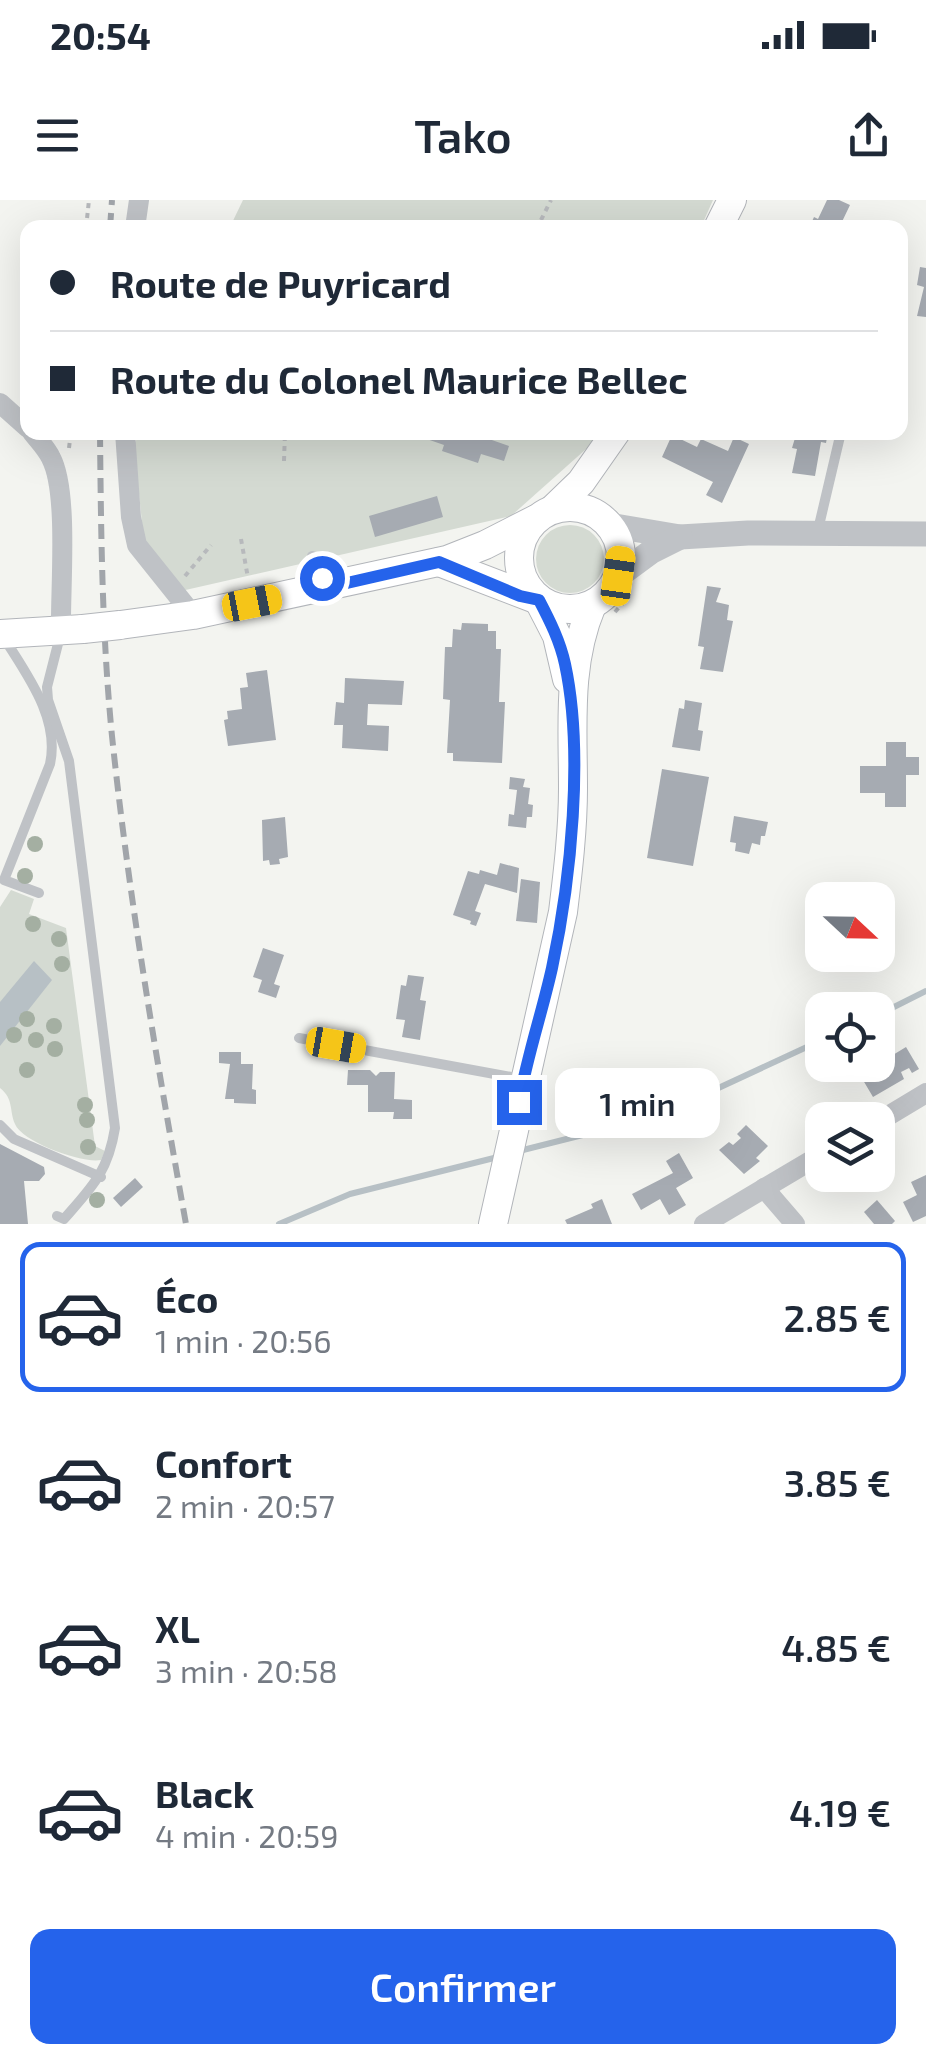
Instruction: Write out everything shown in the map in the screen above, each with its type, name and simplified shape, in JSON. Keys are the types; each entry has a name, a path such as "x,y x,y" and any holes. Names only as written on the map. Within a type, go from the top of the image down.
{"main road":[{"path":"571,720 566,666 557,636 518,562 521,540 581,482 611,441"},
{"path":"492,1224 563,912 570,843 571,720 580,632 600,611 608,593 625,584 621,554 596,495 611,441"},
{"path":"1,634 120,625 184,603 325,588 443,561 485,545 544,514 572,507 588,510 606,521"},
{"path":"443,561 486,565 556,608 600,611"}],"street":[{"path":"0,403 20,421"},
{"path":"38,440 53,460 57,480 72,630"},
{"path":"126,440 133,533 146,560 184,603"},
{"path":"606,521 680,537 748,533 926,534"},
{"path":"625,584 652,551 680,537"},
{"path":"895,1114 924,1100"},
{"path":"704,1224 805,1164"},
{"path":"764,1188 795,1224"}],"lane":[{"path":"816,535 839,440"},
{"path":"312,556 325,588"},
{"path":"60,1220 101,1177 111,1154 115,1128 68,761 48,700 48,687 72,630"},
{"path":"1,634 35,687 52,746 50,764 2,886 38,893"},
{"path":"299,1038 523,1080"},
{"path":"0,1124 14,1139 101,1177"}],"path":[{"path":"541,220 551,200"},
{"path":"284,462 285,440"},
{"path":"241,538 248,575"},
{"path":"184,603 188,572 210,545"},
{"path":"600,611 625,584"}],"shaded area":[{"path":"243,200 713,200 704,220 233,220"},
{"path":"136,440 596,440 511,516 181,591 144,542"},
{"path":"570,525 583,527 594,535 602,546 602,572 594,583 583,591 570,593 557,591 546,583 538,572 536,559 538,546 546,535 557,527"},
{"path":"11,890 34,899 29,914 66,928 95,1146 105,1151 101,1160 68,1155 29,1138 15,1124 9,1101 0,1088 0,907"},
{"path":"34,961 52,980 0,1046 0,1002"}],"building":[{"path":"827,200 850,205 843,220 813,220 818,219"},
{"path":"920,267 926,268 926,317 917,316 924,287 917,285"},
{"path":"430,440 492,440 509,446 504,461 481,454 478,463 442,451 444,445"},
{"path":"670,440 682,440 697,447 703,440 728,451 733,440 749,444 722,503 706,495 713,482 662,457"},
{"path":"794,440 827,440 821,442 815,476 792,473 797,449 792,448"},
{"path":"437,496 443,517 375,537 369,516"},
{"path":"707,586 721,588 716,602 729,605 727,620 733,621 723,672 700,669 704,647 698,646"},
{"path":"462,623 488,624 488,631 496,631 496,649 501,649 499,702 505,702 502,763 453,761 453,753 447,753 450,700 443,699 445,647 452,647 453,629 461,630"},
{"path":"267,670 276,740 228,746 224,720 228,719 227,711 242,709 240,688 248,687 246,673"},
{"path":"345,678 404,681 402,705 368,704 367,725 389,726 388,751 342,748 343,725 334,725 336,702 344,703"},
{"path":"685,700 702,703 700,751 672,747 679,708 684,709"},
{"path":"886,742 906,742 906,757 919,757 919,775 906,775 906,807 885,807 885,793 860,793 860,766 886,766"},
{"path":"662,769 709,777 693,866 647,858"},
{"path":"510,777 525,779 523,787 530,788 528,804 533,805 532,817 527,817 526,828 508,826 509,814 514,815 517,790 509,789"},
{"path":"734,816 768,822 760,845 752,843 749,854 735,851 736,843 730,842"},
{"path":"285,817 288,857 279,859 280,864 270,865 269,860 263,861 262,820"},
{"path":"500,863 519,868 517,893 485,884 475,911 481,913 476,926 453,915 468,871 497,875"},
{"path":"521,879 540,882 537,923 516,921"},
{"path":"263,948 284,955 274,984 280,986 276,998 258,992 262,980 253,977"},
{"path":"408,975 424,977 420,1000 426,1001 420,1040 402,1037 405,1020 396,1019 401,985 406,986"},
{"path":"906,1047 919,1069 901,1072 904,1079 873,1097 864,1082 895,1082 895,1054"},
{"path":"219,1052 241,1052 241,1064 253,1064 256,1104 225,1099 230,1064 219,1063"},
{"path":"348,1070 370,1070 376,1076 380,1072 395,1072 394,1099 412,1100 412,1119 393,1119 394,1112 368,1112 368,1085 347,1085"},
{"path":"746,1125 768,1146 756,1158 760,1161 744,1174 719,1150 741,1138 737,1134"},
{"path":"0,1144 44,1167 45,1174 39,1181 24,1181 28,1224 0,1224"},
{"path":"679,1153 693,1178 676,1188 686,1205 669,1215 660,1199 641,1210 632,1194 673,1173 666,1161"},
{"path":"926,1175 926,1216 913,1222 903,1202 917,1195 911,1182"},
{"path":"135,1178 143,1187 121,1207 113,1198"},
{"path":"602,1199 612,1224 567,1224 565,1220 593,1208 591,1204"},
{"path":"877,1200 895,1221 892,1224 874,1224 864,1212"}],"waterway":[{"path":"895,1006 926,991"},
{"path":"519,1151 658,1116 805,1048"},
{"path":"279,1224 350,1194 498,1157"}],"railway":[{"path":"111,220 112,200"},
{"path":"100,440 104,622 112,736 144,981 186,1224"}],"route":[{"path":"322,578 325,588 439,562 520,596 539,600 557,636 566,666 571,720 570,861 552,969 519,1102"}]}
